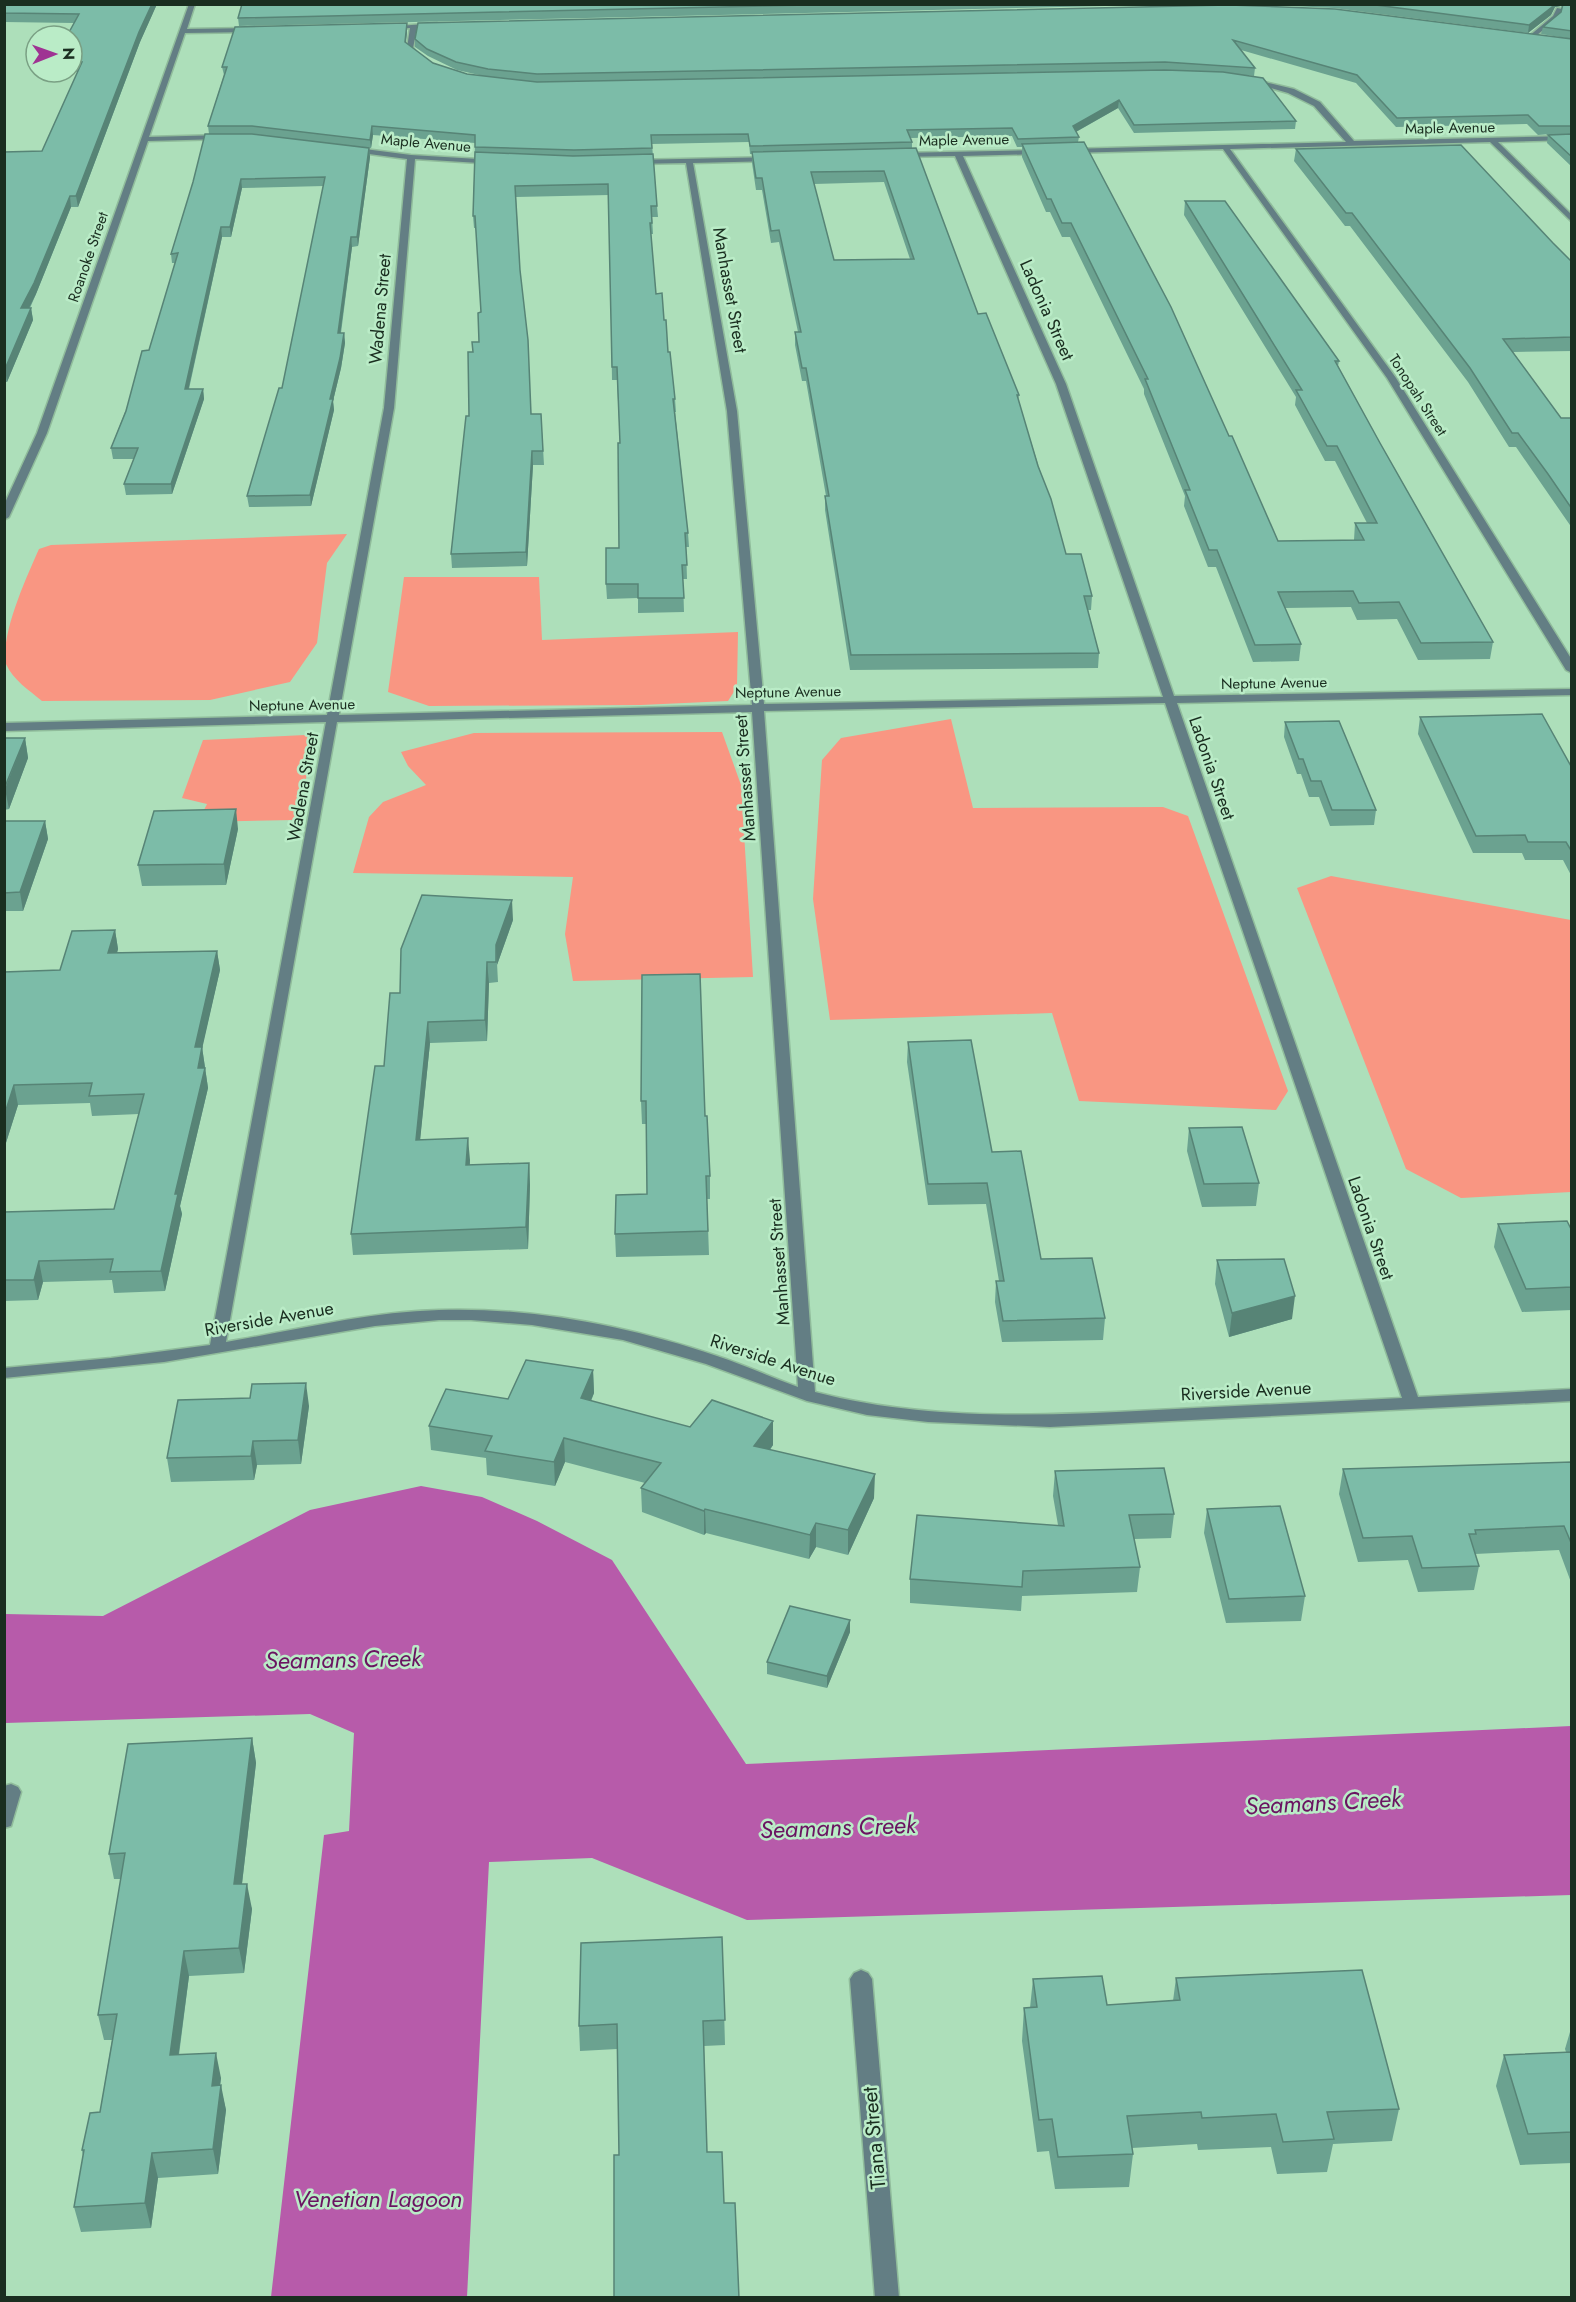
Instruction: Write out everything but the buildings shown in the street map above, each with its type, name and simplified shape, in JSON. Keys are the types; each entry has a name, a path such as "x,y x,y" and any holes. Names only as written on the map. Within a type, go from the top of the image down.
{"street":[{"name":"Roanoke Street","path":"4,517 42,433 192,4"},
{"path":"1530,38 1556,17 1559,9"},
{"path":"379,27 450,25"},
{"path":"414,26 410,48 422,62 431,65"},
{"path":"182,31 263,29"},
{"path":"1519,37 1540,40"},
{"path":"1234,78 1291,91 1317,104 1351,143"},
{"path":"143,139 232,138"},
{"name":"Maple Avenue","path":"1062,151 1572,138"},
{"path":"1492,140 1572,219"},
{"name":"Tonopah Street","path":"1225,147 1391,378 1572,670"},
{"name":"Maple Avenue","path":"342,148 411,157 503,162"},
{"name":"Maple Avenue","path":"888,156 1051,152"},
{"name":"Ladonia Street","path":"958,154 1061,384 1412,1402"},
{"name":"Wadena Street","path":"217,1349 389,408 411,157"},
{"path":"620,162 782,158"},
{"name":"Manhasset Street","path":"689,160 732,411 758,708 807,1395"},
{"name":"Neptune Avenue","path":"4,727 758,708 1572,692"},
{"name":"Riverside Avenue","path":"4,1373 98,1366 217,1349 312,1330 394,1318 470,1315 555,1323 641,1340 710,1359 807,1395 890,1413 984,1420 1050,1421 1572,1395"},
{"path":"4,1820 11,1792"},
{"name":"Tiana Street","path":"861,1979 887,2298"}],"shaded area":[{"path":"347,534 327,563 317,643 290,682 210,700 42,701 17,680 6,664 5,652 11,622 39,549 51,545"},
{"path":"404,577 539,577 542,640 738,632 737,687 728,701 641,705 429,706 388,692"},
{"path":"951,719 973,808 1163,807 1188,816 1288,1091 1276,1110 1079,1101 1052,1013 830,1020 813,899 822,760 841,738"},
{"path":"722,732 741,785 753,977 573,981 565,934 573,877 353,873 369,817 383,802 426,785 408,766 401,752 474,733"},
{"path":"305,735 317,740 294,820 198,822 207,804 182,798 203,740"},
{"path":"1331,876 1571,920 1571,1192 1461,1198 1406,1169 1297,888"}],"water":[{"path":"421,1486 482,1497 537,1521 612,1560 746,1764 1571,1726 1571,1895 747,1920 592,1858 489,1862 467,2297 271,2297 324,1835 349,1831 354,1733 310,1714 5,1723 5,1614 103,1616 310,1510"}],"water label":[{"name":"Seamans Creek","path":"343,1659"},
{"name":"Seamans Creek","path":"1323,1802"},
{"name":"Seamans Creek","path":"838,1827"},
{"name":"Venetian Lagoon","path":"378,2198"}]}
